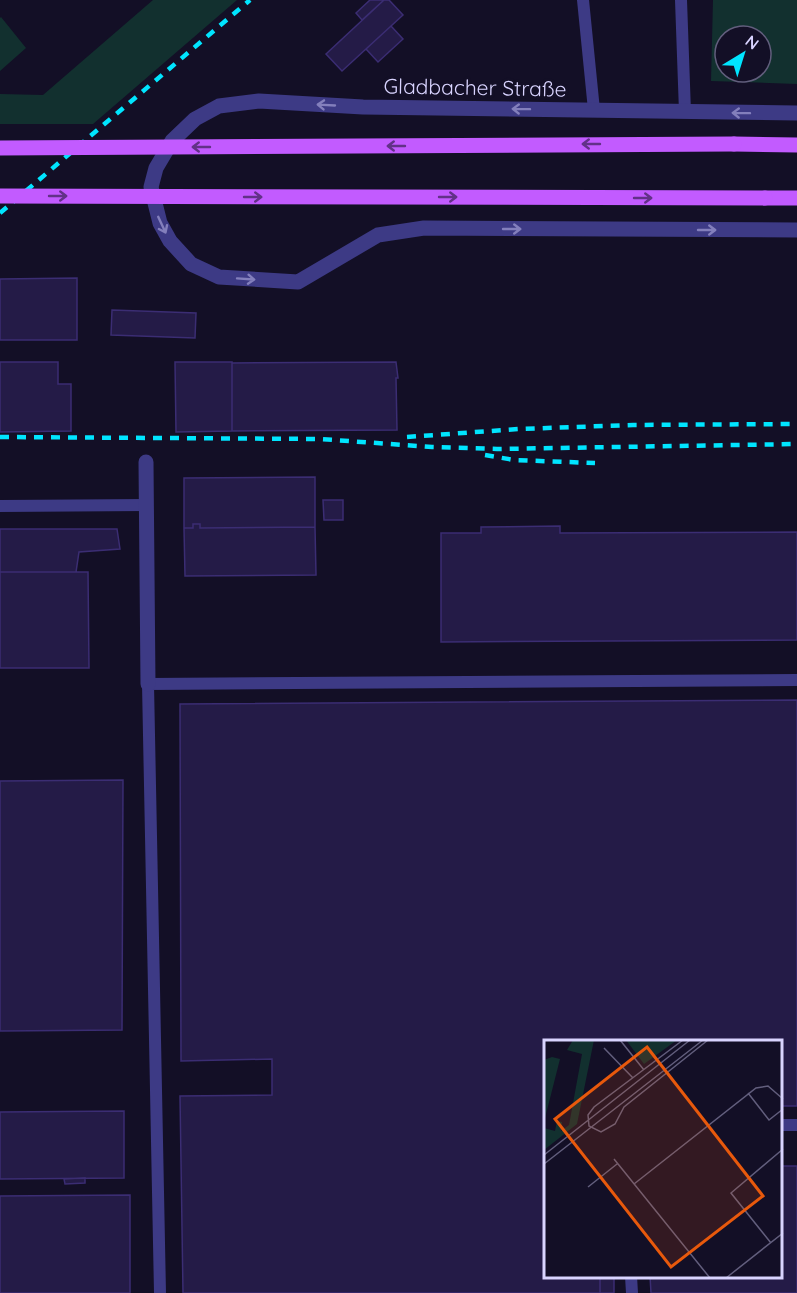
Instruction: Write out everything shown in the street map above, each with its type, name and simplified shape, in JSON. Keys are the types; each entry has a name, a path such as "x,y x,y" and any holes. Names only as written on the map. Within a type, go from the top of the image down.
{"main road":[{"path":"0,148 797,145"},
{"path":"0,196 797,198"}],"street":[{"name":"Gladbacher Straße","path":"797,113 363,107 259,101 219,106 195,119 172,141 156,168 151,187 160,223 170,241 191,264 219,277 298,282 378,235 424,228 797,230"},
{"path":"146,462 148,684"}],"lane":[{"path":"583,0 594,110"},
{"path":"681,0 685,112"},
{"path":"0,506 147,505"},
{"path":"160,1293 148,684 797,680"}],"green space":[{"path":"153,0 237,0 93,124 0,124 0,94 43,95"},
{"path":"713,0 797,0 797,84 773,83 773,24 713,24 713,81 711,81"},
{"path":"0,18 26,48 0,71"}],"building":[{"path":"370,0 384,0 362,20 356,13"},
{"path":"384,0 389,0 403,15 342,71 326,54"},
{"path":"391,26 403,39 378,62 366,49"},
{"path":"77,278 77,340 0,340 0,279"},
{"path":"112,310 196,313 195,338 111,335"},
{"path":"0,362 58,362 58,384 71,384 71,431 0,432"},
{"path":"175,362 232,362 232,431 176,432"},
{"path":"396,362 397,430 232,431 232,363"},
{"path":"315,477 315,527 200,528 200,524 193,524 193,528 184,528 184,478"},
{"path":"323,500 343,500 343,520 324,520"},
{"path":"193,524 200,524 200,528 315,527 316,575 185,576 184,528 193,528"},
{"path":"560,526 560,533 797,532 797,640 441,642 441,533 481,533 481,527"},
{"path":"0,529 117,529 120,549 79,552 76,572 0,572"},
{"path":"0,572 88,572 89,668 0,668"},
{"path":"797,700 797,1106 782,1106 782,1040 544,1040 544,1278 600,1278 600,1293 183,1293 180,1096 272,1095 272,1059 181,1061 180,704"},
{"path":"123,780 122,1030 0,1031 0,781"},
{"path":"124,1111 124,1178 0,1179 0,1112"},
{"path":"782,1166 797,1166 797,1293 651,1293 650,1278 782,1278"},
{"path":"85,1178 85,1183 65,1184 64,1179"},
{"path":"130,1195 130,1293 0,1293 0,1196"},
{"path":"600,1278 614,1278 614,1293 600,1293"}],"railway":[{"path":"0,213 250,0"},
{"path":"407,437 518,429 633,425 797,424"},
{"path":"0,437 320,439 497,449 797,444"},
{"path":"485,455 514,460 595,463"}]}
